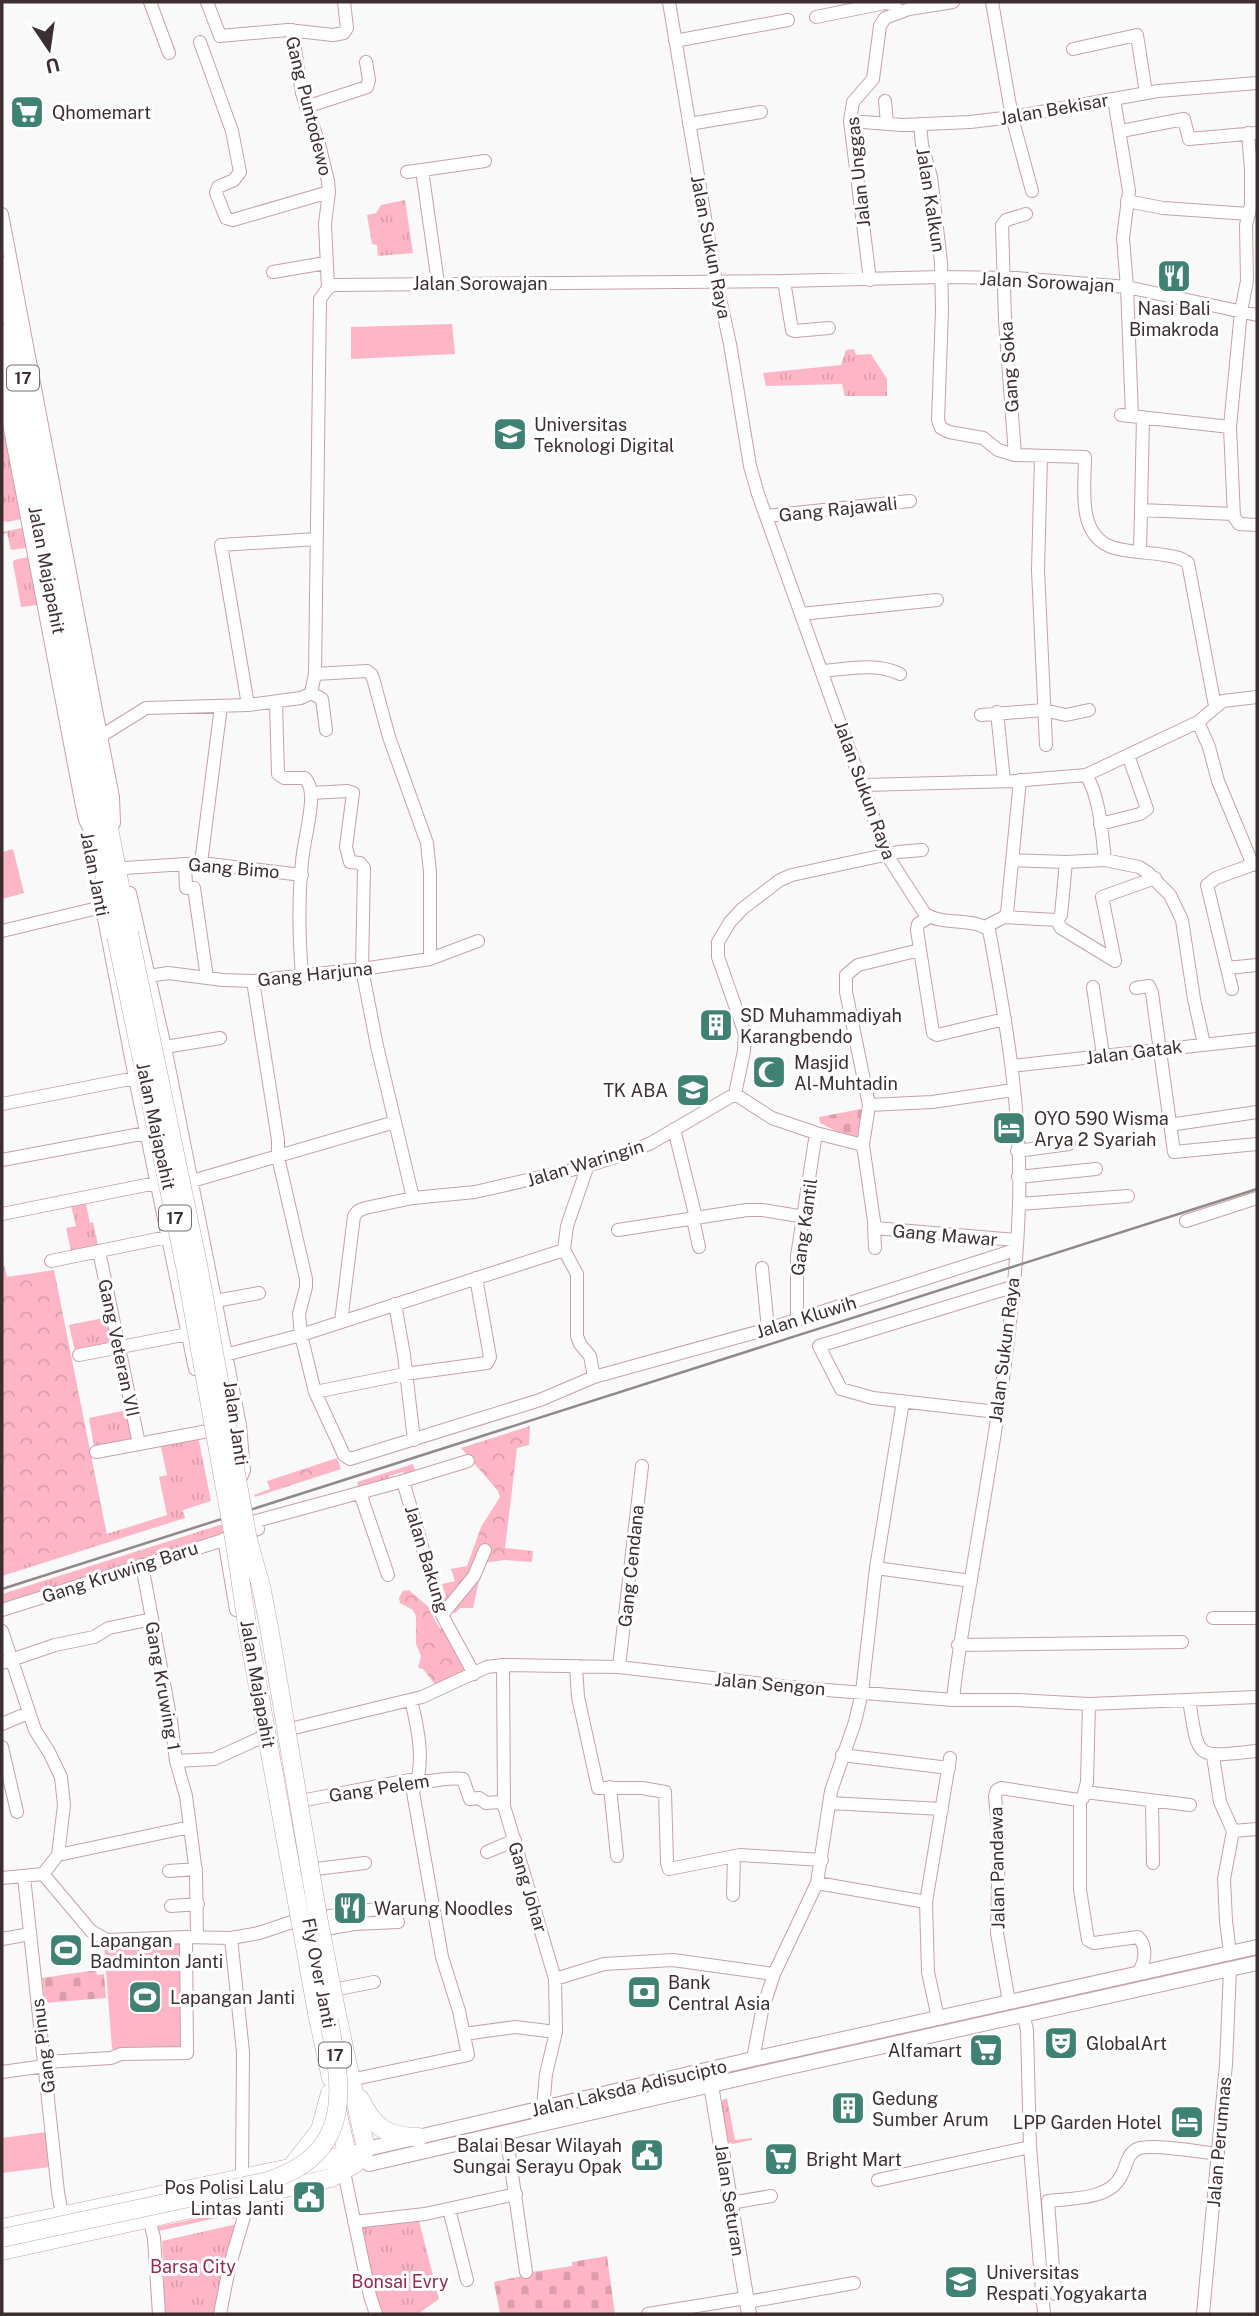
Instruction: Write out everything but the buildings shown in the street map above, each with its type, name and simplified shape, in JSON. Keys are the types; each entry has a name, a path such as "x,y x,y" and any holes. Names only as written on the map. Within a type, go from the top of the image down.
{"highway":[{"name":"Jalan Majapahit","path":"2,267 73,614 106,849 185,1266 235,1544 247,1631 332,2084"},
{"name":"Jalan Majapahit","path":"2,335 5,365 68,708 106,849"},
{"name":"Jalan Majapahit","path":"123,934 198,1264 258,1629"},
{"name":"Jalan Majapahit","path":"243,1536 261,1586 318,1917 350,2080 351,2166"},
{"name":"Fly Over Janti","path":"2,2238 268,2181 290,2173 309,2160 319,2151 332,2130 340,2098 338,2068 258,1629"},
{"path":"350,2080 369,2116 380,2128 395,2136 419,2137"},
{"name":"17","path":"332,2084 351,2166"},
{"name":"17","path":"289,2168 304,2153 320,2130 332,2084"},
{"name":"Jalan Laksda Adisucipto","path":"2,2228 338,2158 351,2166"},
{"name":"Jalan Laksda Adisucipto","path":"2,2251 250,2196 351,2166"},
{"path":"169,2192 220,2185 229,2188 229,2194 223,2197 174,2213"}],"main road":[{"name":"Jalan Laksda Adisucipto","path":"351,2166 419,2137 753,2059 1257,1947"},
{"name":"Jalan Laksda Adisucipto","path":"351,2166 1023,2014 1257,1964"},
{"path":"925,2036 927,2020"},
{"name":"Jalan Seturan","path":"710,2085 747,2305"},
{"path":"549,2107 558,2120"},
{"name":"Jalan Laksda Adisucipto","path":"351,2166 497,2140 506,2132"}],"street":[{"path":"150,2 169,53"},
{"name":"Gang Puntodewo","path":"207,2 220,36 292,30 306,107 326,168 329,192 325,224 328,288"},
{"path":"292,30 333,35 344,33 347,28 344,2"},
{"name":"Jalan Sukun Raya","path":"669,2 750,466 887,855 917,905 929,917"},
{"path":"816,17 885,3 893,4 899,11 953,2"},
{"path":"992,2 1012,117 1032,191"},
{"name":"Jalan Unggas","path":"870,280 850,121 853,102 873,79 880,26 885,18 899,11"},
{"path":"676,41 788,20"},
{"path":"1073,49 1137,35 1146,93"},
{"path":"200,42 232,131 240,172 234,180 218,187 218,200 226,218 233,220 329,192"},
{"path":"306,107 367,87 369,80 366,62"},
{"name":"Jalan Bekisar","path":"850,121 920,124 1012,117 1146,93 1257,83"},
{"path":"1115,99 1128,177 1123,238 1132,416 1141,510 1140,551"},
{"path":"885,101 887,123"},
{"path":"689,124 761,112"},
{"path":"1121,131 1183,112 1189,141 1252,133 1254,169 1246,225 1247,281 1241,311 1230,427 1233,514 1238,524 1257,525"},
{"name":"Jalan Kalkun","path":"920,124 936,210 941,276 938,420 941,428 949,432 983,438 999,450 1015,455"},
{"path":"407,172 485,161"},
{"path":"422,170 438,283"},
{"path":"1127,201 1163,208 1249,214"},
{"path":"2,214 73,614 102,736 115,813 106,849"},
{"name":"Gang Soka","path":"1015,455 1003,279 1003,221 1026,214"},
{"path":"273,272 326,263"},
{"name":"Jalan Sorowajan","path":"328,288 339,284 870,280 941,276 1127,287 1257,315"},
{"path":"783,281 792,330 830,328"},
{"path":"102,736 146,708 248,705 301,698 311,693 316,674 320,299 328,288"},
{"path":"2,387 68,708 85,820 106,849"},
{"path":"1132,416 1230,427"},
{"path":"1015,455 1085,457 1086,511 1091,528 1099,540 1110,546 1178,557 1188,563 1215,706"},
{"path":"1041,456 1038,570 1046,745"},
{"name":"Gang Rajawali","path":"766,516 910,501"},
{"path":"1141,510 1233,514"},
{"path":"248,705 221,545 317,538"},
{"path":"801,614 937,600"},
{"path":"822,671 865,667 885,668 900,674"},
{"path":"316,674 367,671 373,678 389,737 427,844 430,872 430,959"},
{"path":"311,693 323,701 326,730"},
{"path":"863,785 1004,781 1086,775 1198,722 1223,701 1257,697"},
{"path":"276,702 277,771 284,778 308,779 311,793 302,874 302,975"},
{"path":"201,863 221,706"},
{"path":"981,715 1043,710 1066,715 1089,710"},
{"path":"997,712 1004,781"},
{"path":"1198,722 1209,747 1218,781 1255,864 1216,878 1207,885 1232,989"},
{"path":"1100,824 1140,814 1147,809 1128,755"},
{"path":"1086,775 1092,785 1105,860"},
{"path":"1005,1019 935,1034 918,924 929,917 985,927 1007,913 1020,780"},
{"path":"311,793 353,793 346,847 350,862 360,863 364,868 362,969 413,1198"},
{"name":"Jalan Janti","path":"85,820 208,1431 226,1474 237,1482 244,1471 240,1425 165,1047 115,813"},
{"path":"863,1145 772,1118 735,1094 745,1034 718,957 718,942 721,934 742,909 780,880 807,871 922,850"},
{"path":"1012,860 1105,860 1139,867 1155,878 1170,895 1182,920 1204,1044"},
{"path":"1057,920 1061,915 1066,862"},
{"name":"Gang Bimo","path":"125,868 201,863 302,874"},
{"path":"186,864 186,888 194,888 207,978"},
{"path":"1057,920 1061,928 1115,961 1102,897 1155,878"},
{"path":"2,931 102,907"},
{"path":"1004,917 1057,920"},
{"name":"Jalan Sukun Raya","path":"953,1700 958,1645 971,1581 997,1412 1013,1287 1019,1204 1012,1066 989,930 985,927"},
{"name":"Gang Harjuna","path":"149,976 168,973 253,981 430,959 478,941"},
{"path":"875,1248 875,1228 863,1145 869,1105 846,992 846,975 851,969 867,962 920,950"},
{"path":"1227,968 1257,965"},
{"path":"253,981 278,1140 278,1157 306,1279 305,1295 299,1314 301,1335 315,1392 348,1458 414,1440 395,1304"},
{"path":"1093,987 1103,1055"},
{"path":"1136,988 1151,988 1176,1153 1257,1143"},
{"path":"165,1047 220,1038"},
{"name":"Jalan Gatak","path":"1012,1066 1257,1039"},
{"path":"2,1104 135,1078"},
{"path":"869,1105 932,1102 1013,1090"},
{"name":"Jalan Waringin","path":"341,1322 354,1216 358,1211 413,1198 475,1192 628,1153 651,1143 735,1094"},
{"path":"1176,1124 1257,1112"},
{"path":"192,1181 395,1122"},
{"path":"674,1129 699,1247"},
{"path":"2,1160 146,1133"},
{"name":"Gang Kantil","path":"797,1320 797,1256 816,1133"},
{"path":"1017,1151 1069,1144"},
{"path":"587,1165 567,1226 564,1250 577,1274 578,1335 580,1344 590,1356 594,1377"},
{"path":"1018,1177 1096,1169"},
{"path":"2,1214 156,1183"},
{"path":"1019,1204 1128,1196"},
{"path":"1186,1221 1257,1198"},
{"path":"618,1230 762,1210 804,1217"},
{"name":"Gang Mawar","path":"875,1228 1016,1245"},
{"path":"51,1261 99,1251 204,1239"},
{"name":"Jalan Kluwih","path":"414,1440 540,1400 594,1377 797,1320 1016,1245"},
{"path":"225,1354 301,1335 564,1250"},
{"name":"Gang Veteran VII","path":"99,1251 139,1444"},
{"path":"762,1268 768,1329"},
{"path":"315,1392 405,1374 487,1363 490,1360 476,1278"},
{"path":"997,1412 873,1398 841,1389 820,1346 1013,1287"},
{"path":"215,1301 259,1293"},
{"path":"79,1355 188,1334"},
{"path":"753,2059 762,2011 774,1973 817,1883 829,1803 862,1692 876,1568 904,1401"},
{"path":"96,1452 208,1431 227,1438 237,1431 240,1425"},
{"path":"388,1575 360,1493 468,1461"},
{"name":"Gang Cendana","path":"619,1667 642,1466"},
{"name":"Jalan Bakung","path":"403,1481 442,1615 474,1674"},
{"name":"Gang Kruwing Baru","path":"2,1610 224,1539 243,1536 258,1529 256,1521 360,1493"},
{"path":"243,1536 273,1610 342,2009 344,2046"},
{"path":"238,1617 243,1536"},
{"path":"224,1539 292,1922 311,2015 325,2052"},
{"path":"442,1615 474,1576 485,1550"},
{"name":"Gang Kruwing 1","path":"142,1565 176,1761 214,1759 260,1738"},
{"path":"876,1568 971,1581"},
{"path":"238,1617 241,1609 252,1601 265,1600 273,1610"},
{"path":"1213,1618 1257,1618"},
{"path":"7,1662 55,1646 94,1637 109,1628 152,1619"},
{"path":"2,1631 7,1662 35,1730 61,1777 64,1805 58,1855 43,1874 2,1878"},
{"path":"958,1645 1182,1642"},
{"name":"Jalan Sengon","path":"294,1728 422,1697 487,1667 503,1665 619,1667 789,1687 953,1700 1089,1704 1257,1697"},
{"name":"Gang Johar","path":"503,1665 504,1806 555,1979 556,2032 545,2074 549,2107"},
{"path":"576,1666 578,1697 597,1788 642,1788 665,1792 669,1870 734,1856 822,1860"},
{"path":"350,2080 468,2055 442,1957 413,1792 418,1782 419,1750 411,1700"},
{"path":"1189,1700 1196,1743 1202,1752 1213,1756 1257,1751"},
{"path":"1089,1704 1089,1738 1080,1804 1081,1906 1088,1940 1094,1943 1133,1936 1142,1941 1145,1962 1138,1973"},
{"path":"2,1724 28,1713"},
{"path":"2,1747 17,1812"},
{"path":"842,1755 949,1763 926,1902 927,2020"},
{"path":"1213,1756 1220,1802 1233,1831 1224,1879 1230,1953"},
{"path":"2,2072 45,2064 111,2059 121,2054 187,2053 191,1937 198,1904 186,1796 176,1761"},
{"name":"Gang Pelem","path":"306,1800 409,1780 418,1782 452,1777 463,1779 470,1799 479,1798 486,1803 499,1802 504,1806"},
{"path":"610,1787 617,1856"},
{"name":"Jalan Pandawa","path":"1009,2001 997,1933 997,1790 1001,1788 1081,1796"},
{"path":"1081,1796 1190,1805"},
{"path":"1152,1801 1153,1863"},
{"path":"829,1803 942,1809"},
{"path":"58,1855 190,1827"},
{"path":"1233,1831 1257,1829"},
{"path":"277,1839 311,1833"},
{"path":"487,1852 514,1840"},
{"path":"733,1895 734,1856"},
{"path":"316,1869 365,1863"},
{"path":"169,1871 196,1869"},
{"path":"43,1874 91,1931 107,1940 231,1938 259,1933 292,1922"},
{"name":"Gang Pinus","path":"24,1877 62,2214"},
{"path":"817,1883 926,1902"},
{"path":"171,1906 198,1904"},
{"path":"325,1923 383,1908"},
{"path":"325,1923 398,1922"},
{"path":"2,1938 30,1934"},
{"path":"231,1938 243,2052 242,2176"},
{"path":"555,1979 604,1964 673,1960 774,1973"},
{"name":"Jalan Perumnas","path":"1203,2314 1226,2064 1230,1969"},
{"path":"338,1989 374,1982"},
{"path":"1023,2014 1027,2029 1030,2147 1044,2314"},
{"path":"464,2034 515,2028 556,2032"},
{"path":"506,2132 526,2272"},
{"path":"878,2180 1030,2147"},
{"path":"1055,2294 1048,2201 1105,2193 1114,2188 1129,2155 1138,2149 1155,2147 1218,2154"},
{"path":"351,2166 354,2222 376,2314"},
{"path":"354,2222 425,2214 516,2194"},
{"path":"220,2314 229,2268 250,2196"},
{"path":"731,2203 771,2196"},
{"path":"449,2209 467,2280"},
{"path":"149,2218 154,2238 159,2314"},
{"path":"648,2314 747,2305 854,2283"}],"green space":[{"path":"405,200 413,253 378,256 377,245 372,244 367,215 376,213 381,205"},
{"path":"452,324 455,354 351,359 351,327"},
{"path":"854,349 856,355 871,354 887,379 887,396 845,396 842,384 766,386 763,373 841,365 846,350"},
{"path":"5,434 21,519 8,522 2,521 2,435"},
{"path":"22,528 26,548 11,550 7,533 2,532"},
{"path":"28,557 38,605 21,607 13,563 14,560"},
{"path":"13,849 24,893 2,899 2,852"},
{"path":"861,1109 866,1111 863,1138 840,1133 820,1123 819,1117"},
{"path":"85,1199 98,1245 71,1251 66,1228 76,1226 70,1202"},
{"path":"2,1257 7,1277 54,1270 107,1535 2,1567"},
{"path":"108,1317 113,1344 75,1352 69,1325"},
{"path":"127,1410 133,1439 94,1447 89,1418"},
{"path":"530,1426 529,1445 517,1448 505,1548 533,1551 532,1562 505,1560 483,1563 473,1608 460,1608 455,1613 442,1608 440,1600 446,1597 442,1584 455,1581 451,1569 467,1566 481,1527 500,1497 498,1491 461,1448"},
{"path":"198,1436 211,1501 183,1510 185,1518 2,1576 2,1567 167,1515 159,1477 167,1475 160,1443"},
{"path":"337,1458 341,1469 255,1497 254,1495 270,1489 267,1481"},
{"path":"413,1464 416,1474 405,1477 403,1472 389,1476 390,1481 360,1491 357,1482"},
{"path":"223,1524 226,1533 2,1604 2,1594"},
{"path":"409,1590 431,1609 434,1619 440,1628 444,1628 469,1672 437,1687 423,1669 418,1668 421,1656 416,1644 416,1616 413,1610 400,1603 399,1598 403,1591"},
{"name":"Lapangan Janti","path":"181,1941 182,2049 112,2049 104,1945"},
{"path":"96,1970 97,1975 104,1974 106,1998 45,2003 42,1978"},
{"path":"727,2098 735,2140 752,2140 733,2144 728,2142 721,2101"},
{"path":"46,2132 50,2167 2,2173 2,2138"},
{"path":"241,2209 238,2218 232,2219 229,2215 159,2231 156,2227"},
{"name":"Bonsai Evry","path":"418,2217 439,2299 418,2314 375,2314 355,2223"},
{"name":"Barsa City","path":"237,2224 214,2314 165,2314 162,2241"},
{"path":"607,2256 615,2314 500,2314 494,2282"}],"railway":[{"path":"2,1589 1257,1189"}],"place":[{"name":"Qhomemart","path":"27,112"},
{"name":"Nasi Bali Bimakroda","path":"1174,276"},
{"name":"Universitas Teknologi Digital","path":"510,434"},
{"name":"SD Muhammadiyah Karangbendo","path":"716,1025"},
{"name":"Masjid Al-Muhtadin","path":"769,1072"},
{"name":"TK ABA","path":"693,1090"},
{"name":"OYO 590 Wisma Arya 2 Syariah","path":"1009,1128"},
{"name":"Warung Noodles","path":"350,1908"},
{"name":"Lapangan Badminton Janti","path":"66,1950"},
{"name":"Bank Central Asia","path":"644,1992"},
{"name":"Lapangan Janti","path":"145,1997"},
{"name":"GlobalArt","path":"1061,2043"},
{"name":"Alfamart","path":"986,2050"},
{"name":"Gedung Sumber Arum","path":"848,2108"},
{"name":"LPP Garden Hotel","path":"1187,2122"},
{"name":"Balai Besar Wilayah Sungai Serayu Opak","path":"647,2155"},
{"name":"Bright Mart","path":"781,2159"},
{"name":"Pos Polisi Lalu Lintas Janti","path":"309,2197"},
{"name":"Universitas Respati Yogyakarta","path":"961,2282"}]}
